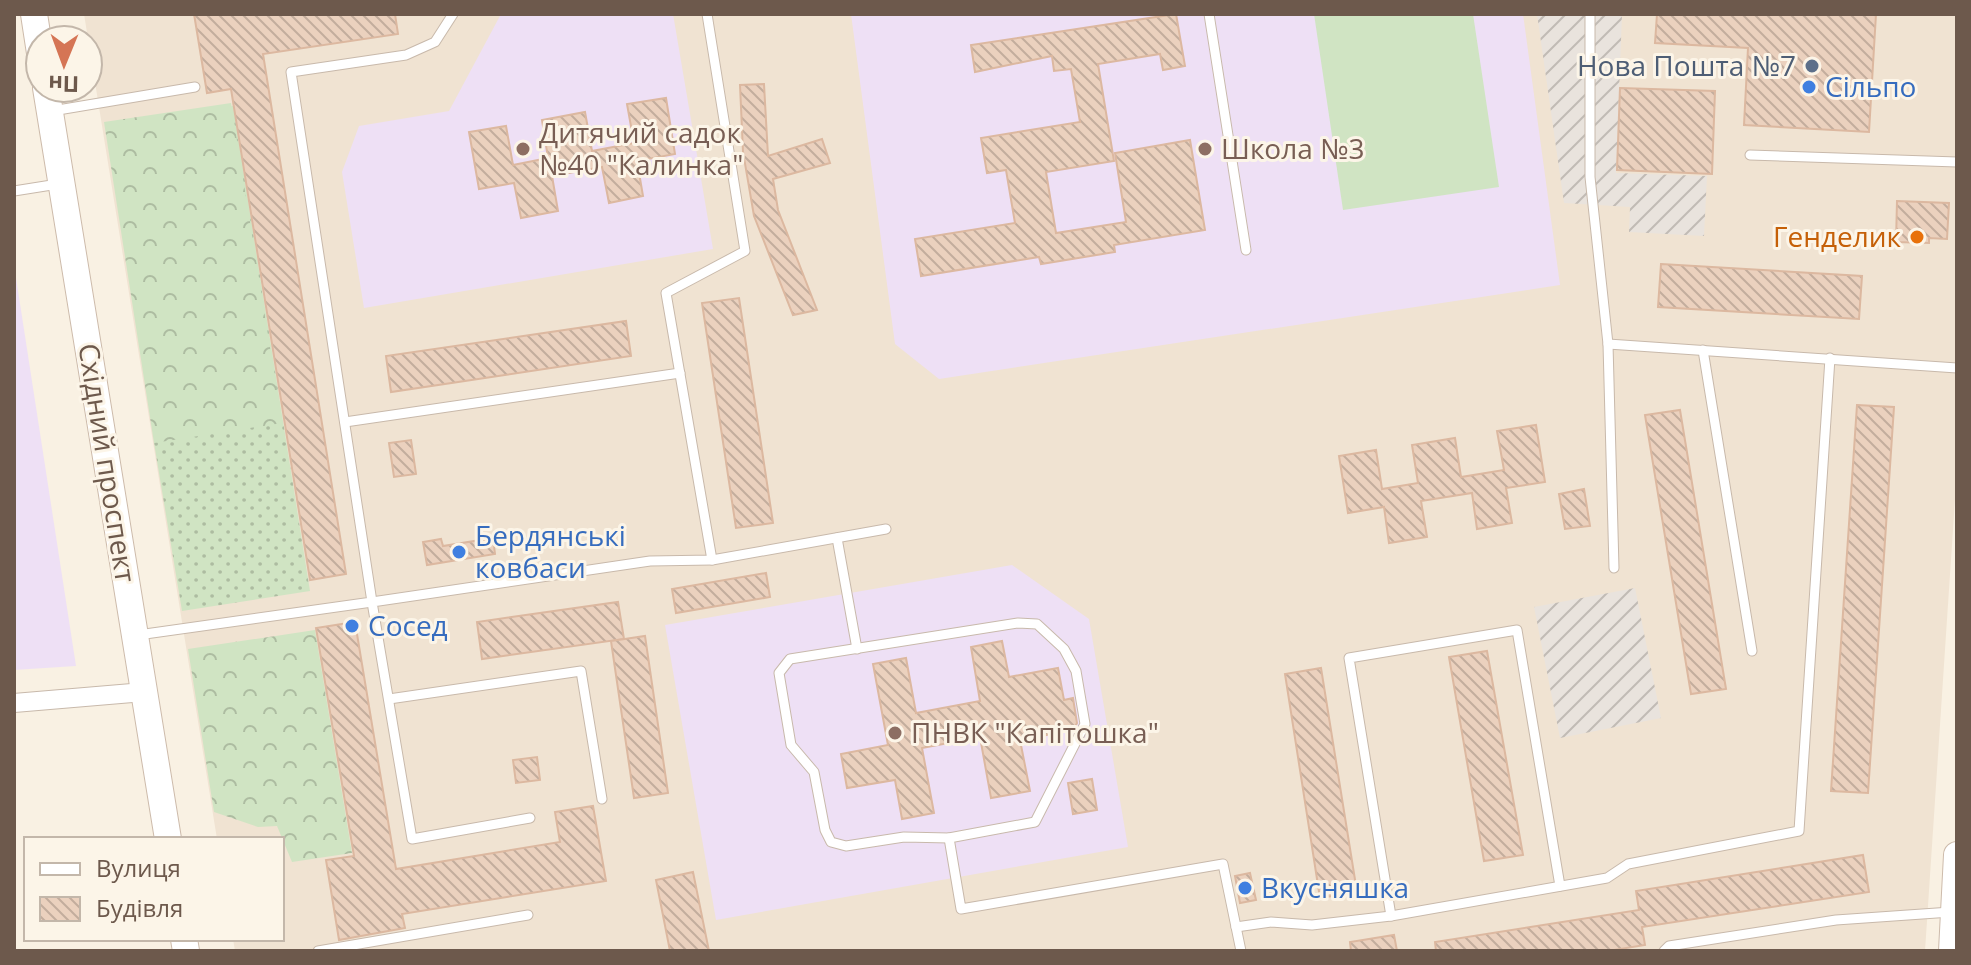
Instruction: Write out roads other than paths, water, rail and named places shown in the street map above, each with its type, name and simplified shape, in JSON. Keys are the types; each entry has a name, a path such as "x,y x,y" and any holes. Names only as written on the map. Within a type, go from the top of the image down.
{"main road":[{"name":"Східний проспект","path":"49,104 168,837"},
{"path":"1952,951 1957,855"}],"street":[{"path":"14,703 144,692"}],"lane":[{"path":"453,14 435,42 406,55 291,72 372,602 412,839 530,818"},
{"path":"707,14 745,251 666,293 712,560"},
{"path":"1209,14 1246,250"},
{"path":"1590,14 1590,177 1608,344 1614,568"},
{"path":"104,95 195,87"},
{"path":"1750,155 1957,162"},
{"path":"14,191 61,183"},
{"path":"1608,344 1957,368"},
{"path":"1703,350 1752,651"},
{"path":"1236,927 1271,922 1312,925 1391,916 1607,878 1628,864 1799,831 1830,358"},
{"path":"345,422 680,373"},
{"path":"135,636 650,561 712,560 886,529"},
{"path":"837,538 857,649"},
{"path":"1018,623 1037,624 1052,635 1076,671 1085,724 1035,822 949,838 904,837 846,846 831,842 825,830 814,772 791,745 779,673 790,659 1018,623"},
{"path":"1391,916 1349,658 1517,630 1560,886"},
{"path":"389,699 581,671 602,799"},
{"path":"949,838 961,909 1223,864 1241,951"},
{"path":"1664,951 1669,946 1836,920 1954,911"},
{"path":"318,951 528,915"}],"place":[{"name":"Нова Пошта №7","path":"1812,66"},
{"name":"Сільпо","path":"1809,87"},
{"name":"Дитячий садок №40 \"Калинка\"","path":"523,149"},
{"name":"Школа №3","path":"1205,149"},
{"name":"Генделик","path":"1917,237"},
{"name":"Бердянські ковбаси","path":"459,552"},
{"name":"Сосед","path":"352,626"},
{"name":"ПНВК \"Капітошка\"","path":"895,733"},
{"name":"Вкусняшка","path":"1245,888"}]}
